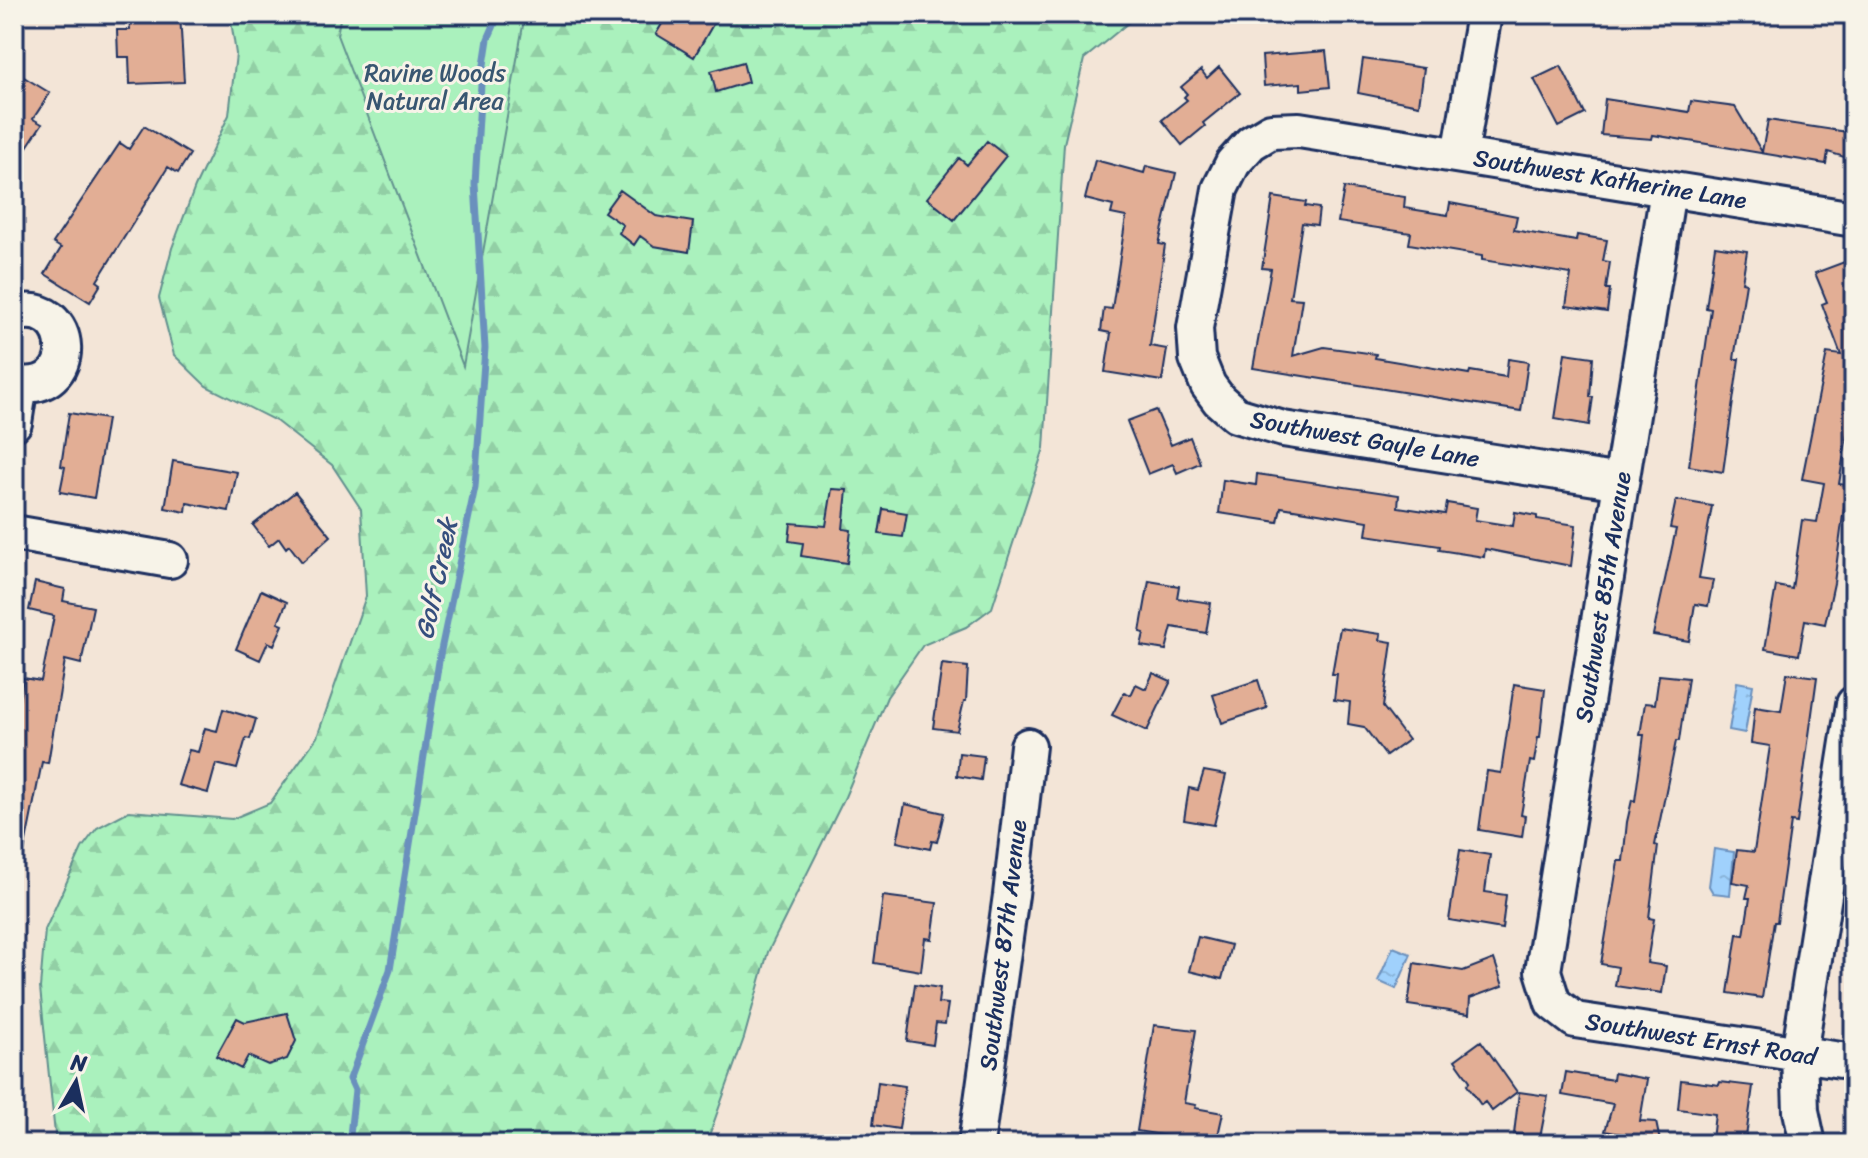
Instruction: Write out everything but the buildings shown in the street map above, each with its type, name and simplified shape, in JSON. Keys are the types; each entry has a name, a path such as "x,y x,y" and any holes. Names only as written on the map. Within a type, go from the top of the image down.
{"street":[{"name":"Southwest Katherine Lane","path":"1484,14 1460,155 1854,219"},
{"name":"Southwest Gayle Lane","path":"1460,155 1299,130 1271,131 1251,143 1233,163 1220,189 1195,328 1197,358 1208,385 1236,415 1283,429 1621,482"},
{"name":"Southwest 85th Avenue","path":"1553,1003 1543,971 1668,190"},
{"path":"14,314 35,312 46,316 55,324 64,346 63,358 49,378 38,384 17,384 14,423"},
{"path":"14,533 170,560"},
{"path":"1808,1144 1801,1111 1799,1054 1854,704"},
{"name":"Southwest 87th Avenue","path":"976,1144 1011,895 1028,746"},
{"name":"Southwest Ernst Road","path":"1553,1003 1575,1020 1854,1062"}],"green space":[{"path":"230,14 1139,14 1084,59 1064,144 1044,448 992,608 966,627 923,645 887,697 845,797 768,952 744,1038 706,1144 56,1144 40,988 45,930 82,848 97,828 129,811 232,819 270,803 317,737 366,596 361,509 332,465 276,421 206,386 174,355 159,298 172,248 195,187 229,115 236,54"},
{"name":"Ravine Woods Natural Area","path":"341,14 525,14 463,366 337,35"}],"water":[{"path":"1737,682 1753,685 1745,733 1729,730"},
{"path":"1714,849 1734,852 1730,895 1713,893 1709,886"},
{"path":"1393,947 1411,954 1396,989 1378,981"}],"waterway":[{"name":"Golf Creek","path":"349,1144 355,1090 350,1079 390,970 440,655 475,487 485,348 475,184 481,84 488,39 499,14"}]}
